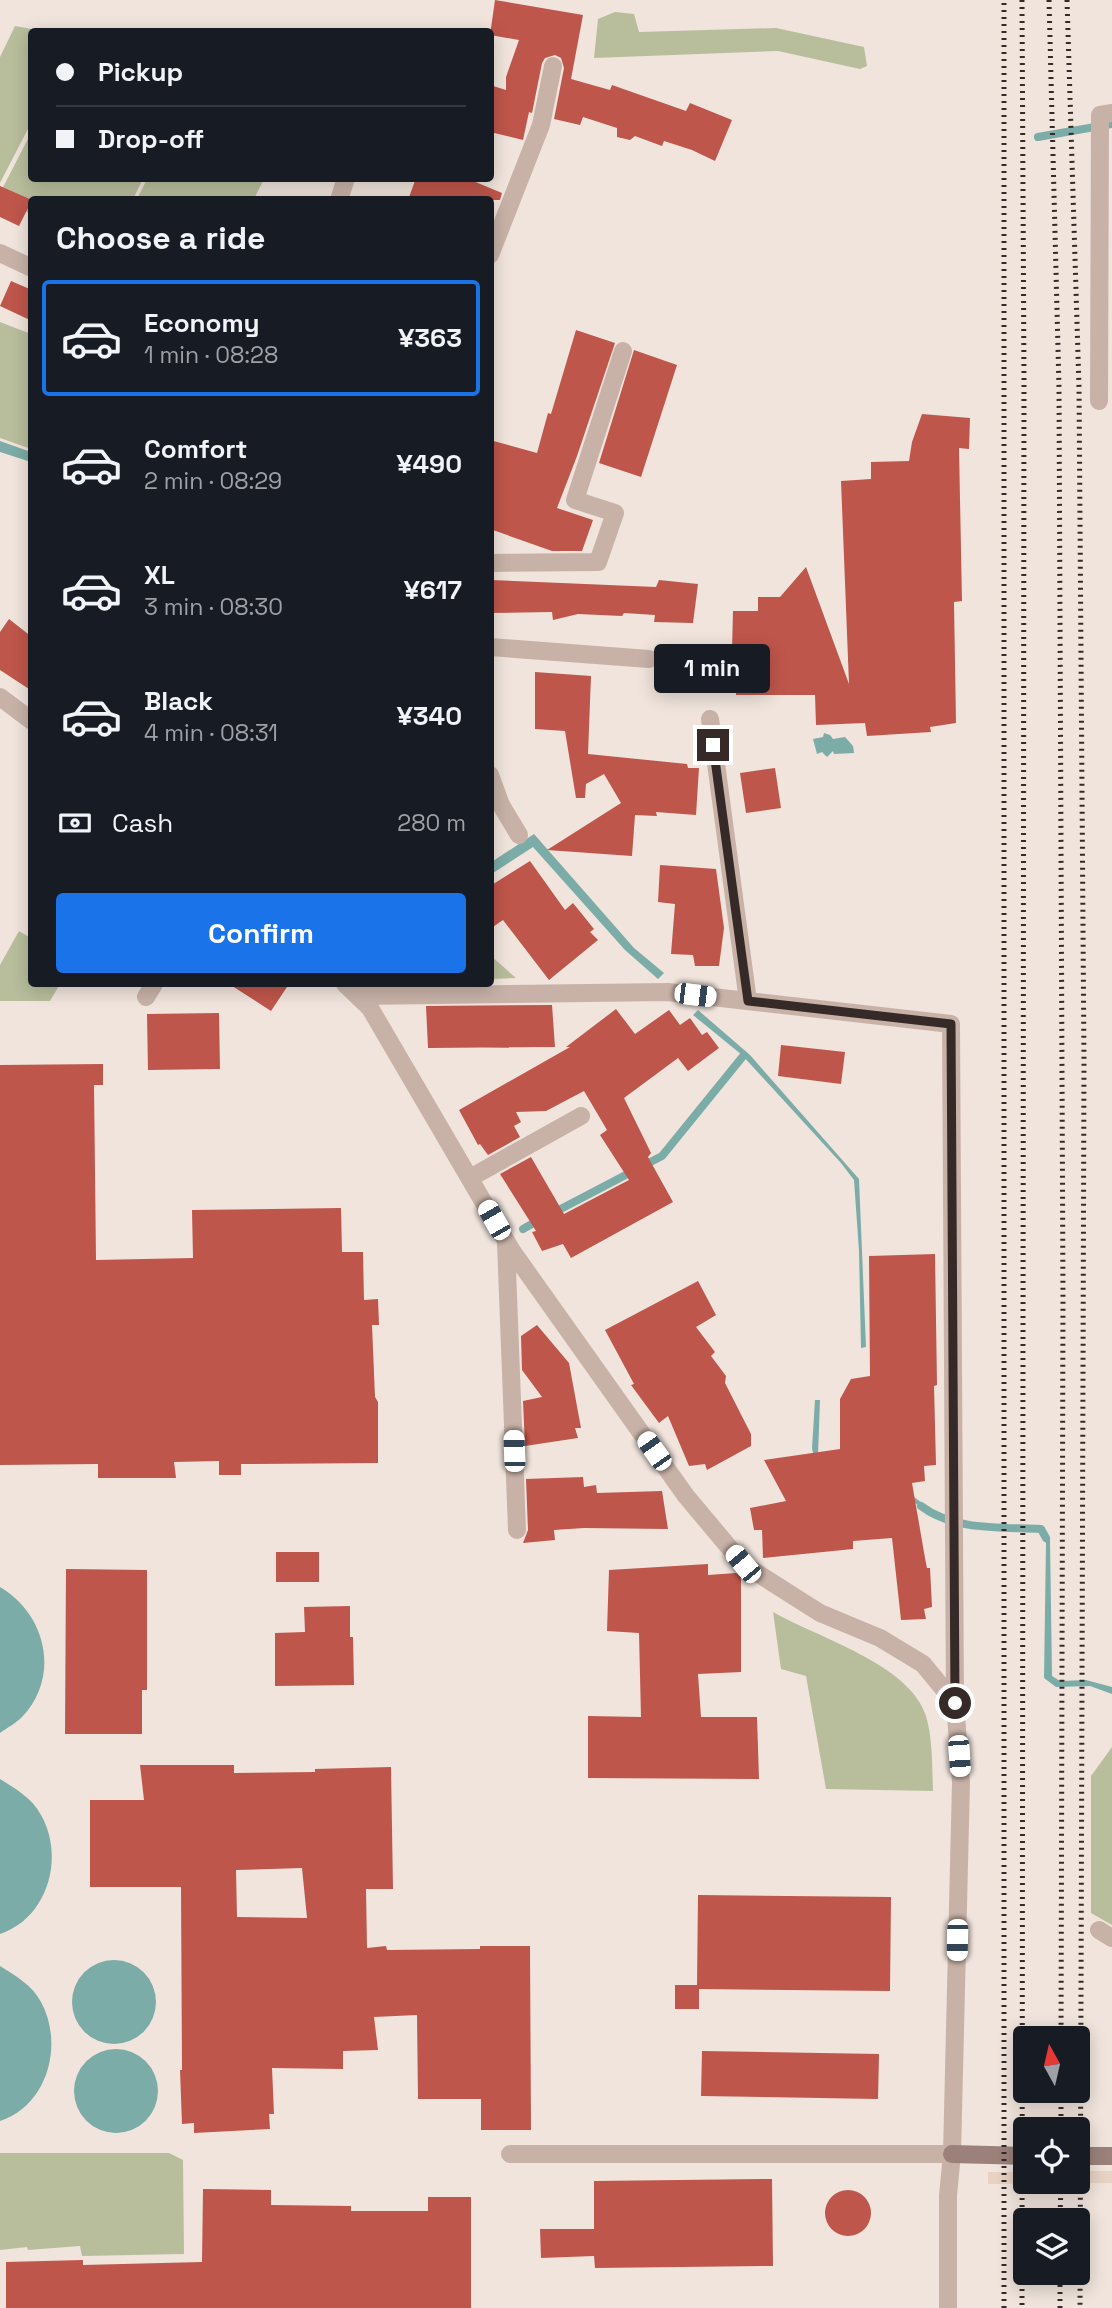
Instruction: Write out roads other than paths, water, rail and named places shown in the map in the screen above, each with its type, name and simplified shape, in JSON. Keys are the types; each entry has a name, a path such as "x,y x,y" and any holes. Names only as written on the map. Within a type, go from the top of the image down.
{"street":[{"path":"494,245 541,125 553,66"},
{"path":"1099,401 1100,115 1112,113"},
{"path":"0,253 28,266"},
{"path":"494,562 598,562 615,513 575,500 623,351"},
{"path":"494,647 649,659"},
{"path":"0,697 28,718"},
{"path":"710,719 748,1001"},
{"path":"494,786 501,805 519,835"},
{"path":"352,990 668,992 951,1024 955,1703 961,1782 952,2154 948,2195 948,2308"},
{"path":"352,990 370,1007 506,1241 686,1496 743,1564 820,1613 880,1638 923,1664 955,1703"},
{"path":"470,1178 581,1116"},
{"path":"506,1241 517,1530"},
{"path":"510,2154 1013,2156"},
{"path":"1090,2156 1112,2156"}],"water":[{"path":"0,441 28,451 28,461 0,452"},
{"path":"824,733 833,739 845,737 853,746 854,753 834,754 833,751 827,757 822,752 817,754 813,739 823,737"},
{"path":"534,834 634,948 664,973 658,979 625,950 533,847 494,872 494,860"},
{"path":"698,1010 750,1055 859,1179 866,1347 861,1348 854,1180 742,1055 693,1015"},
{"path":"815,1400 820,1400 818,1455 896,1484 932,1510 929,1514 901,1492 814,1458 812,1448"},
{"path":"1042,1527 1050,1540 1052,1676 1060,1681 1086,1680 1112,1687 1112,1694 1090,1686 1056,1687 1044,1678 1046,1543 1039,1531"},
{"path":"0,1587 28,1613 43,1647 44,1665 34,1701 22,1717 0,1733"},
{"path":"0,1779 23,1794 41,1815 48,1832 51,1867 48,1884 30,1915 17,1926 0,1934"},
{"path":"114,1960 130,1963 149,1979 156,2002 153,2018 137,2037 114,2044 98,2041 79,2025 72,2002 75,1986 91,1967"},
{"path":"0,1966 23,1981 41,2002 48,2019 51,2054 40,2087 30,2102 0,2121"},
{"path":"116,2049 139,2056 151,2068 158,2091 151,2114 139,2126 116,2133 93,2126 81,2114 74,2091 81,2068 93,2056"}],"waterway":[{"path":"1038,137 1112,124"},
{"path":"553,1213 662,1156 744,1055"},
{"path":"523,1229 539,1220"},
{"path":"921,1506 934,1514 963,1524 1041,1529 1046,1538"}],"railway":[{"path":"1004,0 1004,2308"},
{"path":"1022,0 1022,2308"},
{"path":"1049,0 1059,387 1063,1299 1061,2026"},
{"path":"1067,0 1079,387 1084,1062 1080,2308"},
{"path":"1061,2104 1061,2117"},
{"path":"1060,2208 1061,2194"},
{"path":"1060,2285 1060,2308"}]}
